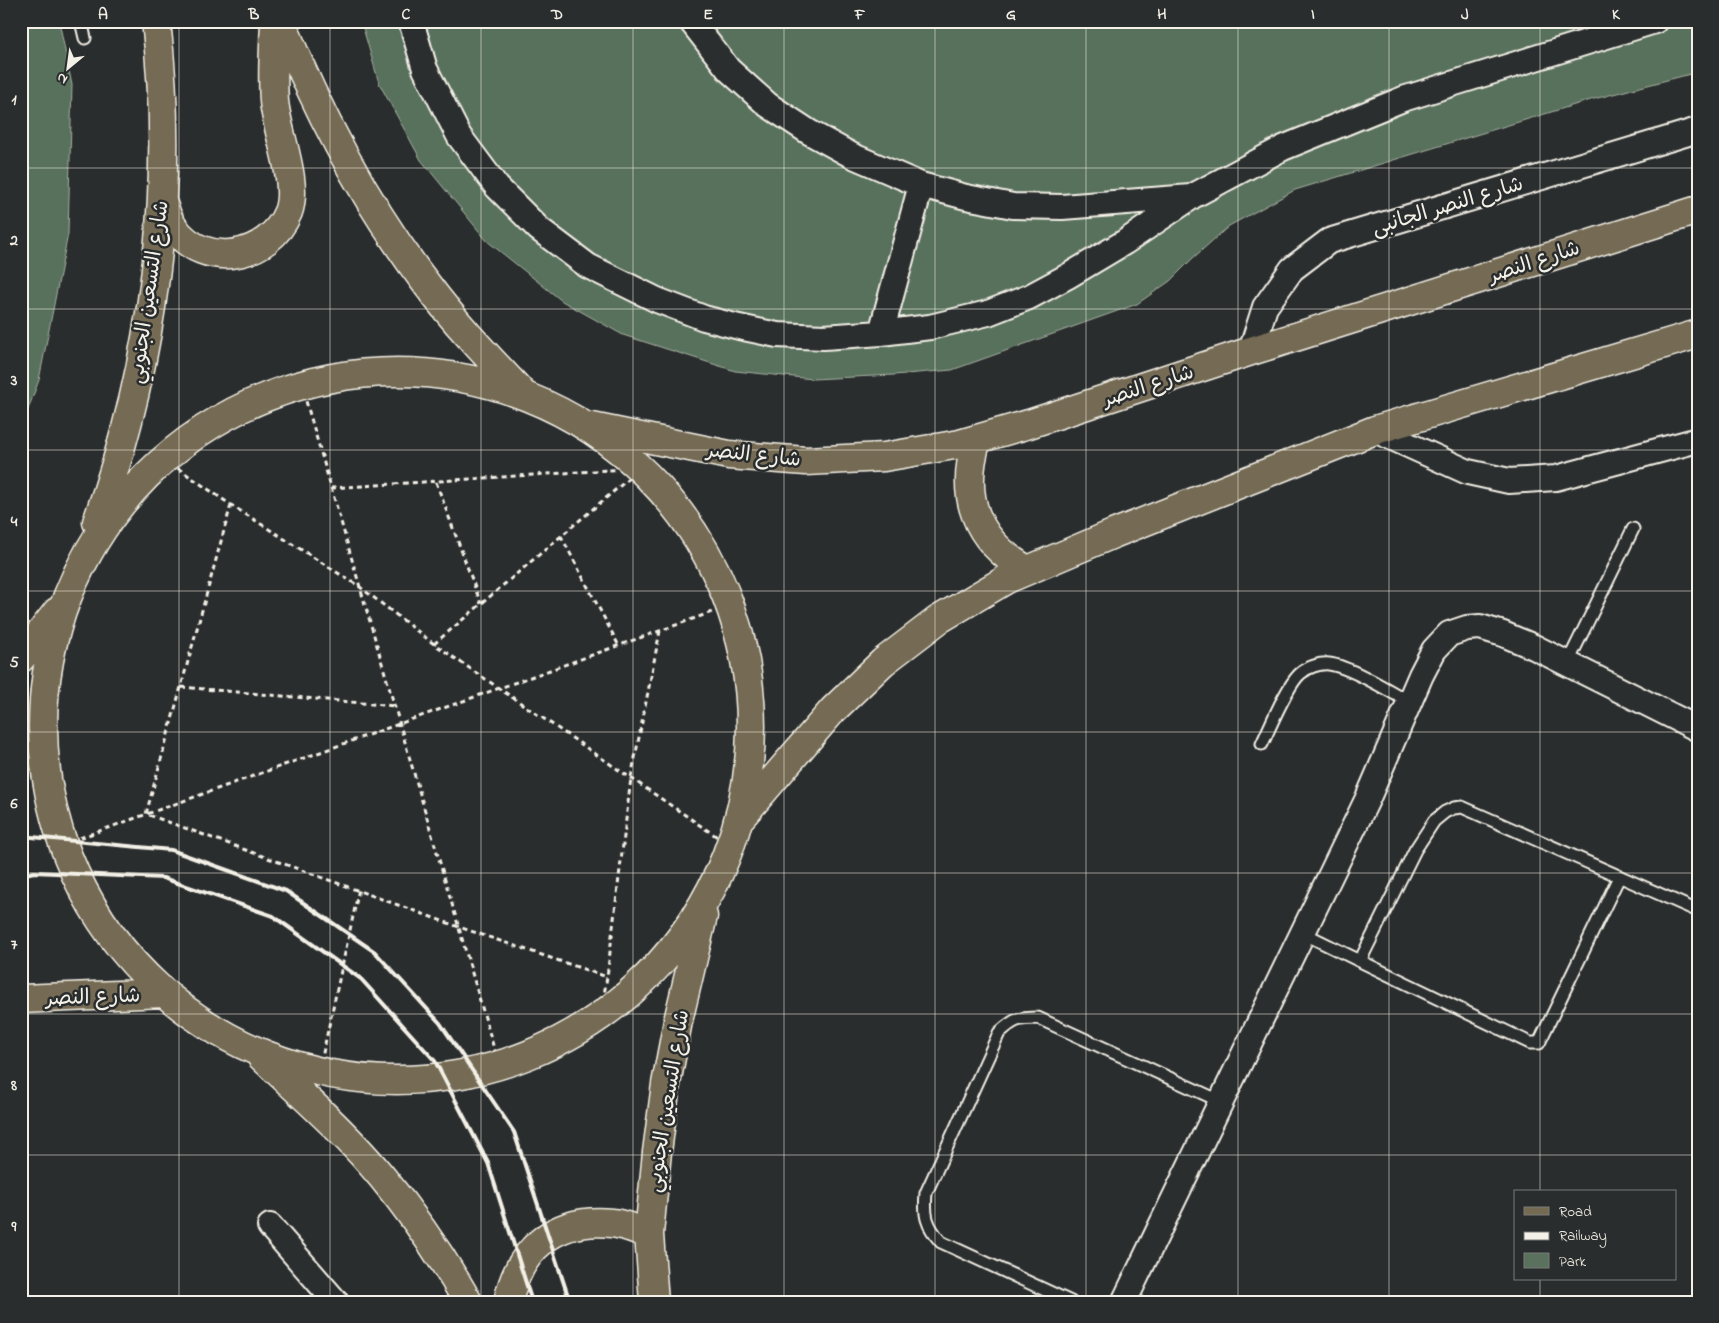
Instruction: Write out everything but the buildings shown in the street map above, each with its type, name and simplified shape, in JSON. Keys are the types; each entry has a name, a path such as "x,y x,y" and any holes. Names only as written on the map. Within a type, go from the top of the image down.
{"main road":[{"name":"شارع التسعين الجنوبي","path":"85,556 109,488 124,434 145,346 156,273 162,200 164,136 162,80 156,21"},
{"path":"162,200 166,216 180,235 199,249 214,254 230,255 246,252 259,246 282,225 288,211 291,181 276,120 273,76 275,21"},
{"path":"281,21 327,122 357,180 391,234 428,287 462,329 523,394"},
{"name":"شارع النصر","path":"584,425 729,455 806,461 884,457 960,444 1029,424 1251,351 1698,210"},
{"path":"742,816 833,710 883,662 938,620 1007,579 1122,530 1375,430 1698,334"},
{"path":"375,372 450,375 523,394 584,425 641,468 694,531 732,605 749,674 753,746 742,816 732,847 706,903 659,967 600,1018 552,1046 499,1066 440,1078 379,1080 319,1071 254,1049 207,1024 165,993 122,949 88,899 63,844 44,765 44,684 62,605 85,556 120,504 163,458 205,426 244,406 301,384 375,372"},
{"path":"977,439 971,458 969,477 970,496 976,515 984,532 996,547 1010,560 1027,570"},
{"path":"21,658 62,605"},
{"name":"شارع التسعين الجنوبي","path":"654,1302 649,1234 657,1152 666,1084 678,1020 706,903"},
{"name":"شارع النصر","path":"21,999 165,993"},
{"path":"254,1049 335,1127 381,1175 447,1264 468,1302"},
{"path":"508,1302 520,1266 538,1243 560,1230 587,1223 614,1223 649,1234"}],"street":[{"path":"411,21 424,69 459,136 496,187 539,229 588,266 657,300 704,318 777,335 824,337 882,333 940,325 988,312 1029,297 1125,242 1191,197 1283,148 1403,99 1655,21"},
{"path":"691,21 730,70 768,105 809,132 851,155 921,185 966,197 1013,206 1062,207 1191,197"},
{"name":"شارع النصر الجانبى","path":"1251,351 1266,307 1292,269 1329,240 1698,130"},
{"path":"882,333 921,185"},
{"path":"1375,430 1468,472 1509,481 1556,478 1698,440"},
{"path":"1124,1302 1367,800 1421,675 1434,650 1449,634 1467,628 1480,627 1503,634 1698,729"},
{"path":"270,1226 336,1302"}],"lane":[{"path":"81,21 85,38"},
{"path":"1567,664 1633,529"},
{"path":"1262,744 1291,685 1300,673 1313,666 1328,663 1343,667 1409,702"},
{"path":"1360,960 1414,850 1434,821 1454,808 1462,807 1698,911"},
{"path":"1304,933 1530,1043 1539,1043 1618,876"},
{"path":"1071,1302 941,1242 926,1221 924,1207 926,1193 999,1033 1011,1021 1038,1018 1222,1102"}],"path":[{"path":"301,384 499,1066"},
{"path":"163,458 231,505 360,587 434,644 732,847"},
{"path":"331,488 641,468"},
{"path":"434,644 641,468"},
{"path":"436,482 481,604"},
{"path":"146,814 231,505"},
{"path":"561,536 619,646"},
{"path":"63,844 732,605"},
{"path":"600,1018 607,977 631,778 660,631"},
{"path":"181,687 395,706"},
{"path":"146,814 459,927 607,977"},
{"path":"319,1071 359,890"}],"green space":[{"path":"21,21 59,21 72,85 68,234 39,380 21,428"},
{"path":"361,21 1698,21 1698,72 1594,99 1295,190 1229,226 1170,281 1137,304 952,370 813,379 735,371 623,335 562,301 487,241 421,160 379,83"}],"railway":[{"path":"21,836 171,850 286,891 375,952 440,1023 514,1132 570,1302"},
{"path":"21,875 34,872 163,878 273,916 361,979 435,1061 488,1163 532,1302"}]}
